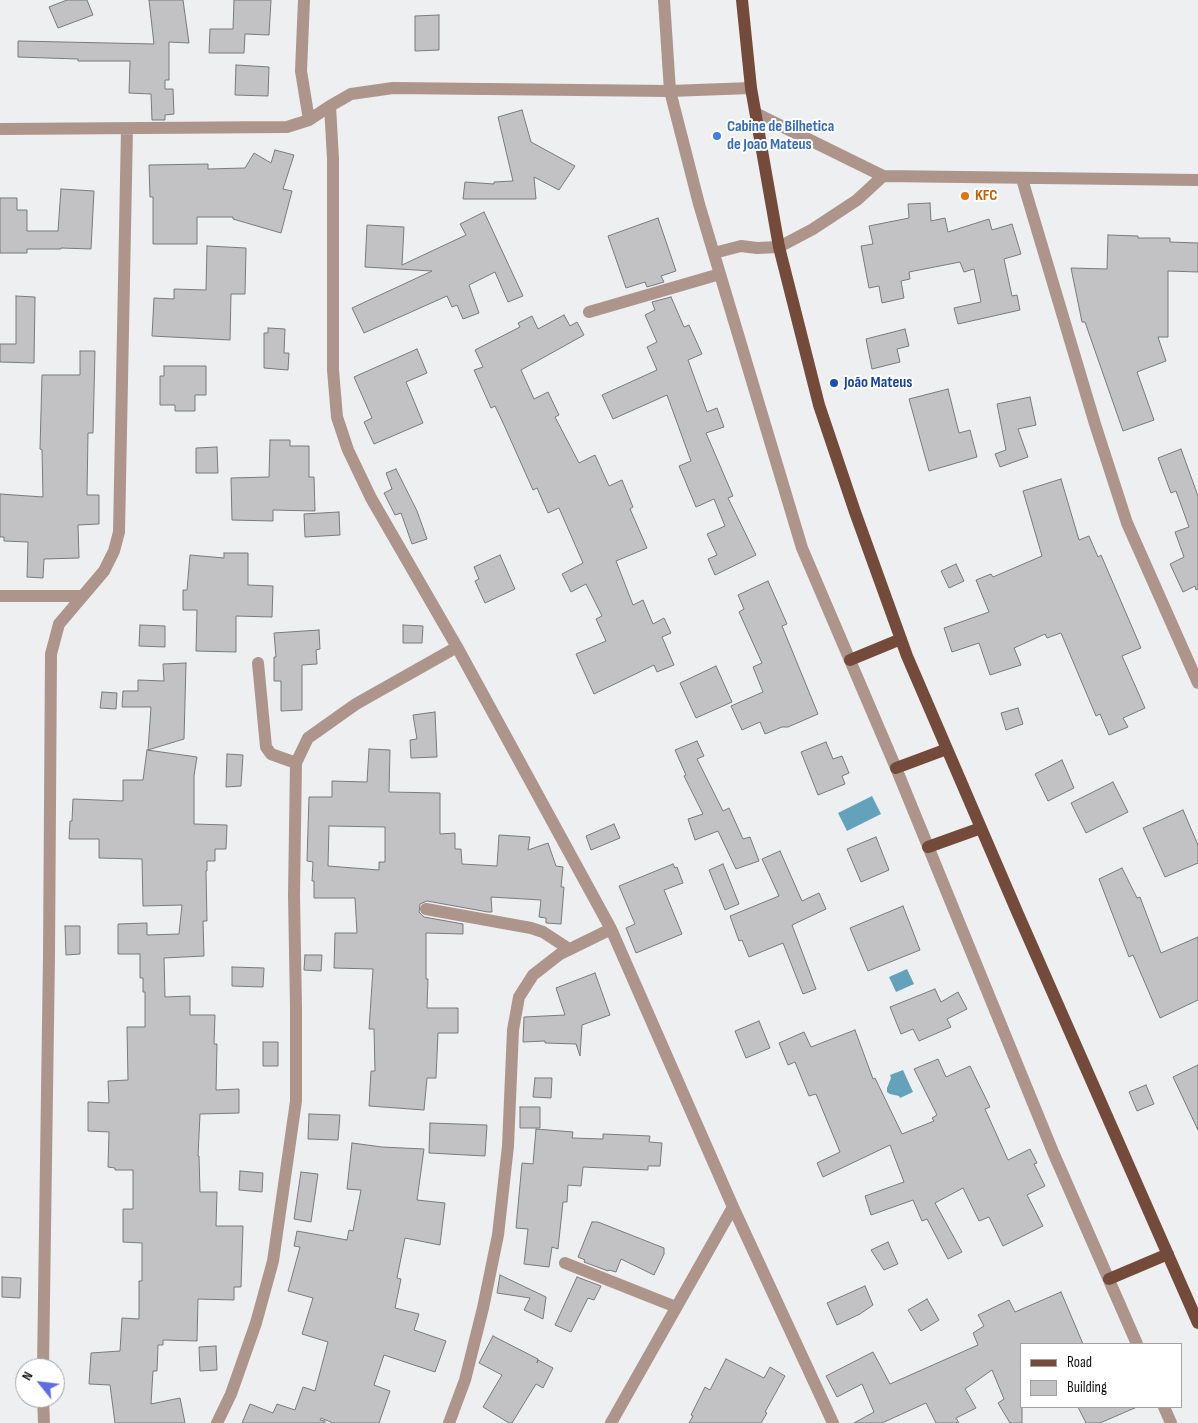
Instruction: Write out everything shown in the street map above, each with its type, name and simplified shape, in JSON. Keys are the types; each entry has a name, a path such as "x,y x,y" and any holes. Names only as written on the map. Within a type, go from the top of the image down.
{"main road":[{"path":"742,0 751,88 779,247 819,405 855,512 901,639 947,749 1198,1323"},
{"path":"850,660 901,639"},
{"path":"896,768 947,749"},
{"path":"928,847 981,828"},
{"path":"1108,1280 1168,1254"}],"street":[{"path":"304,0 301,71 309,120"},
{"path":"664,0 670,91 720,274 802,548 896,768 1053,1152 1137,1343"},
{"path":"0,129 288,127 309,120 351,94 393,88 670,91 751,88"},
{"path":"330,106 333,159 333,370 337,417 348,450 371,498 457,647 611,929 733,1208 833,1423"},
{"path":"757,114 883,176 1198,180"},
{"path":"43,1358 49,955 50,654 59,624 104,572 114,551 119,532 127,128"},
{"path":"714,253 741,246 757,248 779,247 813,229 857,200 883,176"},
{"path":"1022,179 1095,424 1127,523 1198,683"},
{"path":"589,312 720,274"},
{"path":"0,596 83,596"},
{"path":"217,1423 231,1394 256,1323 273,1261 296,1101 294,895 296,763 308,738 356,704 457,647"},
{"path":"258,663 266,746 271,754 296,763"},
{"path":"426,909 530,928 543,932 569,949"},
{"path":"449,1423 467,1371 483,1308 498,1235 508,1146 513,1030 519,997 533,975 560,954 611,929"},
{"path":"611,1423 733,1208"},
{"path":"565,1262 676,1308"},
{"path":"43,1408 44,1423"},
{"path":"1164,1408 1171,1423"}],"water":[{"path":"872,796 881,814 847,831 838,813"},
{"path":"907,969 914,984 896,992 889,977"},
{"path":"903,1070 913,1092 900,1098 887,1092 887,1088 891,1078 890,1075"}],"building":[{"path":"67,0 87,0 93,15 58,28 49,7"},
{"path":"149,0 183,0 189,43 169,42 169,80 165,80 165,89 173,89 174,114 165,115 165,120 152,120 151,94 129,93 130,61 78,61 78,59 18,57 18,41 154,44"},
{"path":"234,0 271,0 269,35 245,34 244,53 209,53 210,29 233,29"},
{"path":"439,15 439,50 415,51 415,16"},
{"path":"236,65 269,67 268,96 235,95"},
{"path":"522,110 531,142 575,166 559,190 534,177 536,199 463,199 465,182 494,184 494,182 513,181 498,117"},
{"path":"275,150 294,155 283,189 292,191 281,233 233,219 233,217 197,217 197,244 153,244 153,197 150,197 149,165 208,164 208,169 245,168 254,153 271,163"},
{"path":"61,189 94,191 91,249 27,249 27,253 0,253 0,198 17,198 17,210 27,210 27,231 58,231"},
{"path":"930,203 931,221 945,218 948,232 989,219 992,230 1012,224 1021,254 1004,259 1012,296 1017,295 1020,310 958,324 954,308 981,302 974,269 964,272 960,262 909,272 910,279 901,281 904,298 882,303 879,286 869,288 861,246 873,244 869,226 909,218 908,204"},
{"path":"484,212 523,296 508,302 495,272 469,285 479,313 463,319 457,305 452,307 447,296 364,333 352,308 432,271 365,267 367,225 404,227 402,265 466,235 460,224"},
{"path":"658,218 676,271 661,276 664,282 647,287 645,282 626,288 608,236"},
{"path":"1108,235 1138,236 1138,238 1170,238 1170,242 1198,243 1198,272 1168,271 1168,337 1158,337 1166,361 1137,372 1154,420 1123,431 1085,322 1082,322 1071,268 1107,269"},
{"path":"207,246 246,248 245,294 231,294 230,340 152,336 154,298 174,299 174,289 206,290"},
{"path":"16,296 35,297 34,363 0,362 0,344 16,344"},
{"path":"671,297 684,327 689,325 702,354 688,360 707,412 717,408 724,427 706,433 733,496 728,498 756,555 715,575 708,559 717,555 707,534 725,526 714,499 696,507 679,466 691,461 667,395 613,419 602,395 657,370 647,347 657,342 645,315 655,310 652,302"},
{"path":"564,315 570,326 577,322 584,335 521,370 534,399 548,392 559,415 555,417 579,463 595,455 609,486 622,480 633,507 630,509 647,548 616,561 633,605 643,600 653,624 664,618 671,633 662,637 674,665 657,672 654,665 594,694 576,654 606,641 596,619 602,616 586,584 571,592 562,574 583,563 559,508 548,513 537,488 533,490 495,406 491,408 474,370 483,367 475,350 520,327 518,323 532,316 538,329"},
{"path":"268,328 285,329 284,353 289,353 288,370 264,368 264,333 268,333"},
{"path":"905,329 909,346 897,349 900,362 872,369 866,339"},
{"path":"417,349 427,373 406,382 423,423 374,444 364,422 372,418 354,377"},
{"path":"80,351 95,351 93,433 88,433 87,495 99,495 99,524 78,525 79,558 44,559 43,578 27,577 28,542 4,541 4,537 0,537 0,494 43,497 42,450 40,449 42,375 80,375"},
{"path":"164,366 206,366 206,395 195,395 195,411 175,411 175,405 160,405 160,376 164,376"},
{"path":"948,389 959,433 970,430 977,457 929,471 909,399"},
{"path":"1030,397 1036,425 1018,429 1028,457 1000,467 995,454 1006,450 997,404"},
{"path":"270,440 290,440 290,446 309,446 309,477 314,477 315,511 273,510 273,521 232,520 231,478 269,477"},
{"path":"217,447 218,473 196,473 196,448"},
{"path":"1181,449 1198,496 1198,589 1196,590 1195,586 1183,592 1170,564 1184,557 1175,532 1189,527 1176,491 1171,493 1158,458"},
{"path":"396,469 417,511 427,539 412,544 401,513 395,515 384,493 392,489 386,473"},
{"path":"1061,479 1079,540 1089,536 1098,557 1101,555 1141,648 1122,656 1145,708 1123,718 1128,727 1109,735 1100,714 1096,716 1061,633 1047,638 1045,634 1014,648 1021,665 990,675 979,643 952,652 944,628 989,612 976,580 991,574 993,577 1042,556 1023,491"},
{"path":"339,512 340,535 305,537 304,514"},
{"path":"224,553 248,553 248,585 273,586 272,617 236,616 236,652 196,651 197,610 183,610 183,590 187,590 190,555 224,558"},
{"path":"500,555 515,589 485,603 475,581 479,579 474,567"},
{"path":"956,564 964,581 949,588 941,571"},
{"path":"768,581 787,624 782,626 818,714 788,727 782,727 765,734 760,722 742,730 731,706 763,692 753,667 762,663 739,612 744,609 738,595"},
{"path":"140,625 165,626 165,647 139,646"},
{"path":"403,625 423,626 422,643 403,643"},
{"path":"319,630 320,649 316,650 317,664 302,665 302,710 281,711 281,681 274,681 274,657 276,657 274,633"},
{"path":"186,663 184,739 148,750 151,707 122,707 123,691 138,691 138,680 164,681 163,664"},
{"path":"716,666 732,702 696,718 680,683"},
{"path":"102,692 117,693 116,709 100,708"},
{"path":"1018,708 1023,724 1006,730 1001,713"},
{"path":"435,712 437,757 411,758 410,740 417,739 413,715"},
{"path":"697,741 704,756 697,759 723,811 729,808 743,839 750,837 759,861 736,869 718,831 695,840 688,819 703,814 684,776 686,775 675,750"},
{"path":"826,742 833,759 842,756 849,773 842,776 845,784 818,795 801,752"},
{"path":"369,749 390,750 389,792 440,793 440,834 455,833 455,849 461,849 462,864 497,866 499,835 530,837 528,850 548,843 556,866 563,867 561,887 564,887 561,924 546,923 546,918 539,917 541,900 491,897 492,912 427,901 420,904 419,912 424,917 463,924 463,934 426,933 427,1008 458,1008 458,1033 438,1033 436,1078 427,1078 424,1110 369,1106 371,1071 375,1071 374,1029 369,1029 373,969 334,968 335,933 357,933 355,898 314,898 314,881 312,881 313,862 307,861 309,797 332,797 332,781 367,782","holes":["329,826 385,827 385,862 379,862 379,870 328,866"]},
{"path":"147,750 197,757 194,776 194,824 227,825 226,849 215,849 215,861 207,861 207,921 203,921 204,956 164,958 165,997 190,996 190,1015 215,1015 214,1044 217,1044 216,1090 239,1089 239,1113 200,1114 198,1156 200,1192 217,1192 216,1226 243,1226 241,1287 234,1287 234,1300 198,1299 197,1341 163,1340 163,1345 158,1345 157,1371 153,1371 151,1404 180,1398 185,1423 115,1423 110,1385 89,1384 91,1353 120,1351 122,1318 139,1319 139,1281 142,1281 142,1243 123,1242 123,1209 133,1209 133,1170 115,1170 115,1168 108,1167 109,1132 88,1131 88,1102 109,1103 108,1081 128,1080 127,1027 145,1027 145,992 143,992 143,978 140,978 140,954 118,954 118,924 147,923 147,935 179,934 182,905 143,906 142,859 99,858 99,839 69,839 70,821 72,821 73,799 123,801 123,780 143,780"},
{"path":"227,754 243,755 241,786 226,787"},
{"path":"1062,760 1074,788 1048,801 1035,774"},
{"path":"1113,782 1128,812 1086,833 1071,803"},
{"path":"1183,810 1198,845 1198,863 1165,877 1143,828"},
{"path":"614,824 620,838 591,850 586,836"},
{"path":"876,837 889,870 861,882 847,849"},
{"path":"780,851 802,901 819,893 826,909 792,925 816,989 803,994 783,943 749,957 742,940 739,941 730,916 779,896 762,859"},
{"path":"673,864 675,868 677,867 683,883 664,890 682,934 636,953 626,928 635,924 619,886"},
{"path":"723,864 739,904 725,910 709,870"},
{"path":"1122,868 1137,898 1140,897 1161,953 1198,937 1198,1000 1160,1018 1133,955 1129,957 1099,879"},
{"path":"903,906 920,950 868,971 850,928"},
{"path":"65,926 80,926 80,954 66,955"},
{"path":"305,955 322,955 321,971 304,970"},
{"path":"232,967 264,968 263,987 232,986"},
{"path":"595,973 610,1015 582,1025 580,1056 576,1044 545,1043 545,1041 523,1042 524,1017 565,1015 556,988"},
{"path":"935,989 941,1002 958,992 967,1009 947,1019 951,1027 919,1041 913,1029 901,1034 890,1007"},
{"path":"759,1021 770,1048 746,1058 735,1031"},
{"path":"855,1030 873,1079 875,1078 902,1134 934,1121 932,1118 937,1115 914,1069 938,1059 946,1077 970,1066 990,1107 985,1109 1008,1160 1030,1149 1037,1163 1034,1164 1045,1186 1027,1195 1043,1226 1003,1246 989,1217 979,1221 963,1188 935,1203 962,1252 948,1259 927,1219 922,1221 913,1200 871,1215 865,1196 904,1182 890,1145 823,1177 817,1163 840,1152 816,1094 809,1096 795,1062 788,1065 779,1043 804,1032 811,1047"},
{"path":"263,1042 278,1042 278,1066 263,1066"},
{"path":"1198,1065 1198,1130 1173,1077"},
{"path":"535,1078 552,1078 551,1098 533,1097"},
{"path":"1146,1085 1154,1104 1137,1111 1129,1092"},
{"path":"520,1107 540,1107 540,1128 520,1128"},
{"path":"309,1114 340,1115 338,1140 308,1139"},
{"path":"430,1123 487,1125 485,1156 429,1153"},
{"path":"536,1129 573,1132 572,1138 603,1139 603,1134 650,1136 649,1142 662,1143 660,1166 648,1166 648,1170 583,1167 581,1186 568,1185 567,1202 563,1202 558,1249 552,1247 549,1267 524,1264 528,1229 516,1228 522,1163 533,1164"},
{"path":"352,1143 424,1149 417,1200 445,1203 440,1245 405,1238 397,1278 401,1279 395,1308 419,1314 414,1330 446,1341 435,1372 384,1355 374,1385 390,1391 379,1423 333,1423 321,1418 320,1420 325,1421 325,1423 242,1423 250,1404 273,1413 277,1404 295,1410 303,1387 315,1391 328,1342 302,1334 313,1298 288,1291 300,1247 294,1246 297,1231 347,1240 349,1230 353,1231 361,1190 347,1189"},
{"path":"240,1171 263,1173 262,1192 239,1190"},
{"path":"301,1172 318,1174 311,1222 294,1219"},
{"path":"592,1222 598,1222 664,1248 664,1254 654,1275 621,1259 616,1272 584,1262 585,1260 578,1257"},
{"path":"888,1242 898,1264 884,1270 871,1250"},
{"path":"500,1275 546,1297 543,1319 524,1310 530,1298 497,1293"},
{"path":"2,1277 21,1278 20,1298 2,1297"},
{"path":"577,1277 601,1286 594,1300 588,1298 571,1332 555,1325"},
{"path":"865,1286 873,1305 860,1314 837,1325 827,1303"},
{"path":"1061,1292 1083,1343 1020,1343 1020,1408 1022,1408 1022,1423 1010,1423 998,1403 1004,1399 992,1370 965,1389 976,1408 956,1418 959,1423 936,1423 926,1403 882,1423 854,1423 874,1412 862,1384 837,1397 826,1376 873,1352 890,1384 978,1345 973,1333 984,1326 978,1315 1009,1300 1015,1312"},
{"path":"927,1299 939,1320 921,1331 908,1310"},
{"path":"493,1336 538,1359 537,1363 538,1360 553,1368 543,1388 536,1384 512,1423 483,1407 502,1375 479,1363"},
{"path":"216,1346 217,1370 200,1371 199,1347"},
{"path":"726,1359 764,1378 770,1367 785,1376 765,1412 767,1413 761,1423 689,1423 705,1387 710,1390"},
{"path":"1078,1408 1135,1408 1100,1423 1086,1423"}],"place":[{"name":"Cabine de Bilhetica de Joao Mateus","path":"717,136"},
{"name":"KFC","path":"965,196"},
{"name":"João Mateus","path":"834,383"}]}
